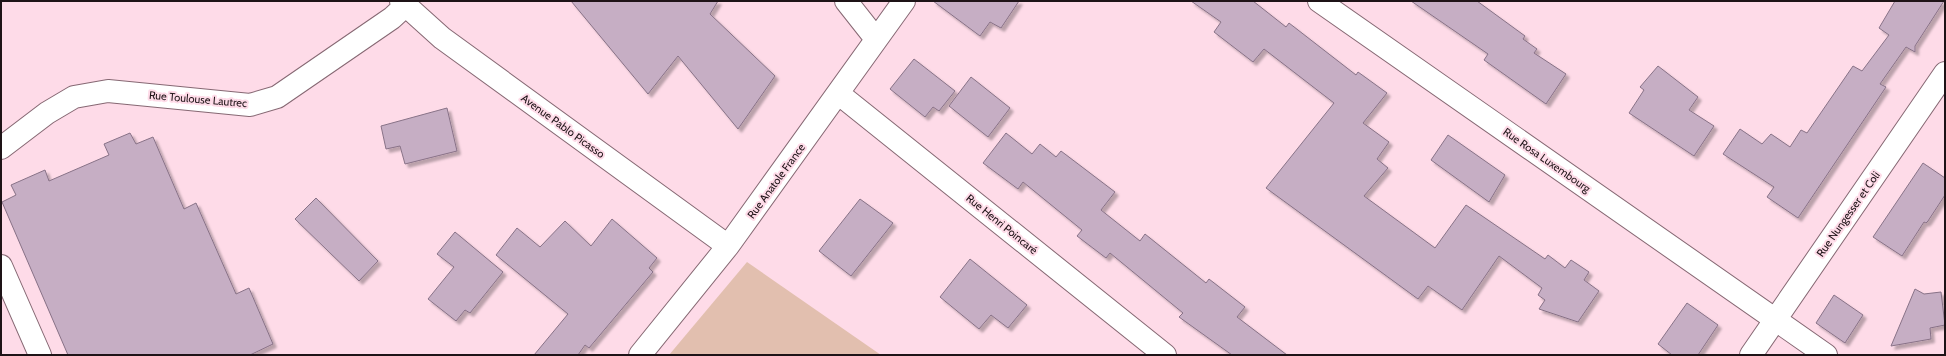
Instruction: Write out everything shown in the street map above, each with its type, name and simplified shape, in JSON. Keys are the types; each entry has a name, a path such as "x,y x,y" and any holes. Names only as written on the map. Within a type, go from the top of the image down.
{"street":[{"path":"846,1 876,39"},
{"name":"Rue Anatole France","path":"640,355 728,246 839,94 904,1"},
{"name":"Rue Rosa Luxembourg","path":"1319,1 1826,355"},
{"name":"Rue Toulouse Lautrec","path":"1,148 47,113 74,97 108,91 250,105 277,97 392,18 403,4"},
{"name":"Avenue Pablo Picasso","path":"403,4 442,38 728,246"},
{"name":"Rue Nungesser et Coli","path":"1751,355 1945,73"},
{"name":"Rue Henri Poincaré","path":"839,94 1165,355"},
{"path":"1,266 40,355"}],"shaded area":[{"path":"747,262 881,355 669,355"}],"building":[{"path":"571,1 718,1 710,14 775,76 738,129 678,56 648,94"},
{"path":"933,1 1019,1 1001,28 990,22 980,36"},
{"path":"1191,1 1253,1 1286,27 1289,23 1356,75 1358,72 1387,93 1363,123 1389,142 1377,159 1388,168 1364,196 1435,248 1466,205 1545,259 1548,255 1565,268 1571,260 1589,272 1584,280 1599,291 1578,322 1539,309 1545,300 1538,295 1542,288 1499,256 1462,310 1428,286 1418,299 1266,188 1334,103 1264,49 1253,62 1214,32 1221,22"},
{"path":"1411,1 1477,1 1525,36 1523,39 1537,49 1534,53 1566,74 1546,104 1484,60 1488,54"},
{"path":"1895,1 1944,1 1915,46 1915,52 1906,47 1880,84 1886,87 1798,218 1767,197 1774,187 1723,154 1740,129 1762,144 1771,134 1790,147 1801,130 1807,133 1853,66 1862,71 1889,35 1879,28"},
{"path":"914,59 955,91 939,111 933,107 925,117 890,89"},
{"path":"1658,66 1698,97 1689,110 1714,126 1694,156 1629,113 1644,90 1640,87"},
{"path":"971,77 1010,108 988,137 949,106"},
{"path":"447,108 457,151 405,164 400,146 386,149 381,126"},
{"path":"130,133 136,144 153,137 184,209 196,203 236,294 249,288 273,344 250,355 68,355 2,202 16,195 11,185 45,170 49,181 109,155 104,144"},
{"path":"1006,133 1032,154 1040,144 1056,157 1061,151 1115,192 1101,210 1140,241 1145,234 1206,283 1209,279 1245,307 1237,317 1287,355 1232,355 1179,317 1183,313 1110,253 1106,258 1077,236 1082,230 1023,182 1018,189 983,163"},
{"path":"1448,135 1505,175 1489,202 1431,160"},
{"path":"1923,163 1945,178 1945,195 1928,221 1926,223 1924,222 1902,256 1873,237"},
{"path":"316,198 378,261 359,281 295,219"},
{"path":"860,199 893,223 851,276 819,251"},
{"path":"612,219 657,258 649,268 653,272 589,348 585,345 578,355 534,355 568,314 496,255 517,228 540,247 565,221 591,246"},
{"path":"455,232 503,272 470,313 465,310 456,321 428,299 454,267 437,254"},
{"path":"970,259 1027,305 1008,328 991,315 979,329 940,297"},
{"path":"1915,289 1924,294 1941,292 1945,325 1930,328 1931,339 1891,346"},
{"path":"1834,295 1863,315 1845,343 1816,323"},
{"path":"1687,303 1718,325 1698,355 1672,355 1658,344"}]}
